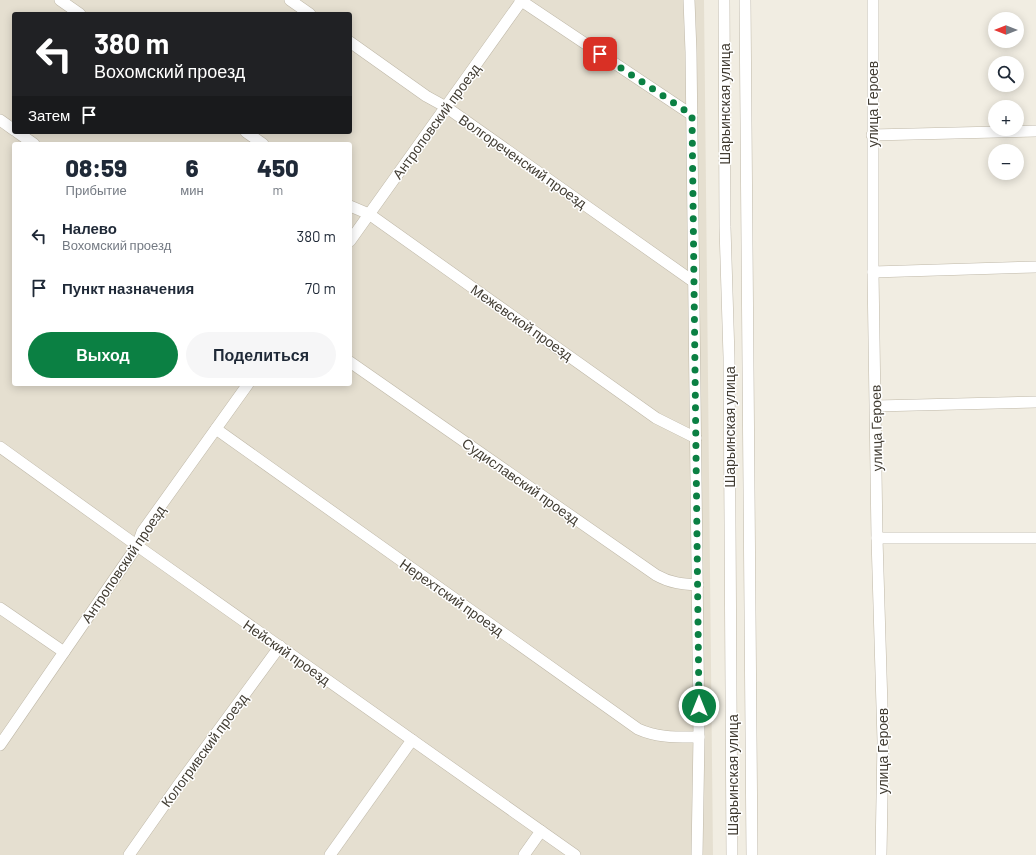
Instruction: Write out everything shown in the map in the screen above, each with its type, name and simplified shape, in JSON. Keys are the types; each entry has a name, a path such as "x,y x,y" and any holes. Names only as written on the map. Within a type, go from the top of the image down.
{"street":[{"path":"60,0 77,12"},
{"path":"290,0 307,12"},
{"path":"521,0 692,115"},
{"name":"Антроповский проезд","path":"352,238 521,0"},
{"path":"688,0 691,52 698,585 699,737 697,855"},
{"name":"Шарьинская улица","path":"724,0 725,227 729,365 732,855"},
{"path":"745,0 752,855"},
{"name":"улица Героев","path":"873,0 873,272 877,538 883,741 881,855"},
{"name":"Волгореченский проезд","path":"352,43 426,96 446,107 694,282"},
{"path":"0,120 12,129"},
{"path":"872,135 1036,130"},
{"path":"20,134 31,142"},
{"path":"249,134 260,142"},
{"name":"Межевской проезд","path":"352,207 369,214 656,418 696,438"},
{"path":"873,272 1036,267"},
{"name":"Судиславский проезд","path":"352,363 656,575 675,583 698,585"},
{"name":"Антроповский проезд","path":"0,745 137,546 142,532 247,386"},
{"path":"876,406 1036,402"},
{"name":"Нерехтский проезд","path":"216,429 638,729 649,734 662,736 699,737"},
{"name":"Нейский проезд","path":"0,447 137,546 576,855"},
{"path":"877,538 1036,538"},
{"path":"0,608 64,652"},
{"name":"Кологривский проезд","path":"129,855 280,646"},
{"path":"330,855 412,740"},
{"path":"524,855 541,831"}],"shaded area":[{"path":"0,0 704,0 713,855 0,855"}],"route":[{"path":"600,54 692,115 699,706"}]}
